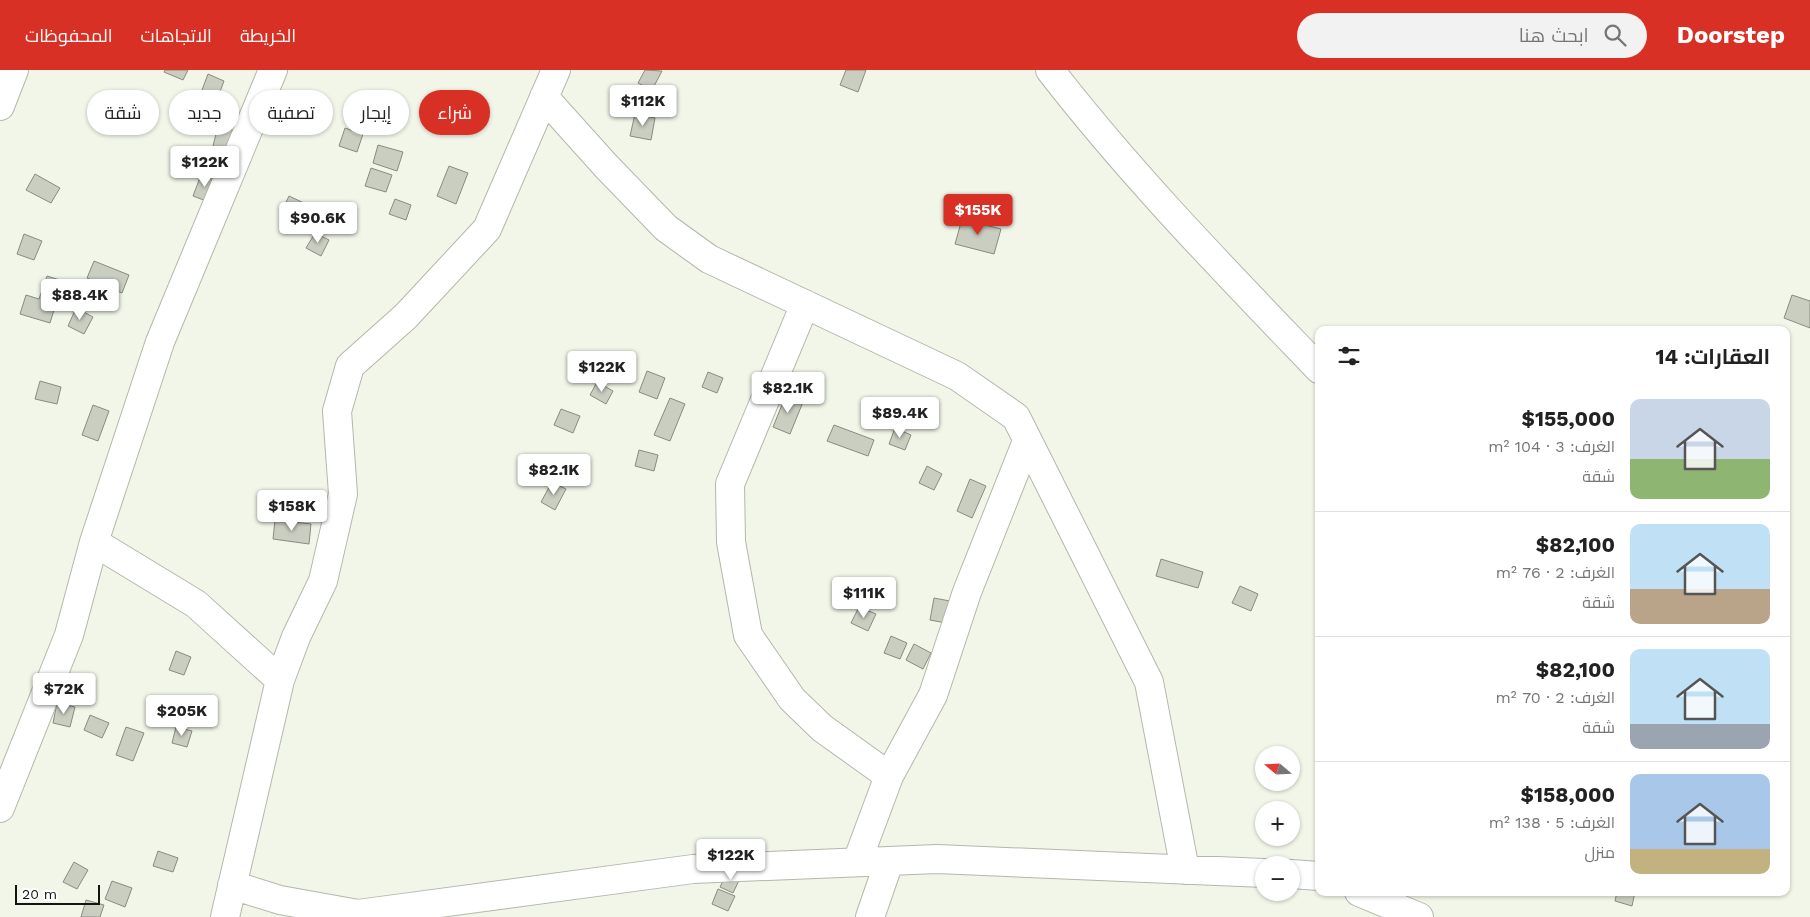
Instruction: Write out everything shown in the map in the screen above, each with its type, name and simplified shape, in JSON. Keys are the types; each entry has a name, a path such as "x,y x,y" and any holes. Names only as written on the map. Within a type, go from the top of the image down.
{"street":[{"path":"0,106 14,70"},
{"path":"0,808 69,635 94,542 160,342 272,70"},
{"path":"224,917 280,680 296,637 323,581 343,494 337,411 350,366 406,316 487,229 556,70"},
{"path":"1050,70 1072,99 1207,252 1315,365"},
{"path":"544,96 606,166 666,228 709,259 958,376 1016,417 1150,682 1185,870"},
{"path":"804,304 730,484 732,552 748,635 753,643 798,705 822,728 889,776"},
{"path":"857,862 889,776 934,695 967,592 1027,441"},
{"path":"94,542 196,604 280,680"},
{"path":"232,884 280,900 358,914 693,869 937,859 1255,873"},
{"path":"870,917 889,862"},
{"path":"1369,896 1419,917"}],"building":[{"path":"165,70 188,70 183,80 164,72"},
{"path":"645,70 662,71 652,90 638,83"},
{"path":"846,70 866,70 858,92 840,85"},
{"path":"208,74 224,81 221,90 202,90"},
{"path":"635,114 655,118 651,140 630,136"},
{"path":"343,134 363,135 357,152 339,146"},
{"path":"216,135 235,135 229,155 212,150"},
{"path":"378,145 403,152 397,171 373,163"},
{"path":"449,166 468,173 456,204 437,196"},
{"path":"371,168 392,175 386,192 365,186"},
{"path":"35,174 60,188 51,203 26,190"},
{"path":"201,175 217,181 209,202 193,196"},
{"path":"289,196 306,204 298,221 281,213"},
{"path":"395,199 411,205 406,220 389,214"},
{"path":"318,210 334,217 327,234 310,227"},
{"path":"962,219 1001,229 994,254 955,244"},
{"path":"315,233 329,240 321,256 306,248"},
{"path":"24,234 42,241 34,260 17,254"},
{"path":"94,261 129,275 122,293 87,278"},
{"path":"47,276 63,281 50,323 20,314 26,295 39,299"},
{"path":"1792,295 1810,301 1810,328 1784,318"},
{"path":"76,308 93,317 84,334 68,326"},
{"path":"647,371 665,378 657,399 639,392"},
{"path":"708,372 723,378 717,393 702,387"},
{"path":"40,381 61,387 57,404 35,399"},
{"path":"597,382 613,391 606,404 590,395"},
{"path":"786,395 803,402 790,434 773,427"},
{"path":"670,398 685,404 670,441 654,435"},
{"path":"878,402 894,405 891,421 876,418"},
{"path":"93,405 109,411 98,441 82,435"},
{"path":"561,409 580,416 573,433 554,425"},
{"path":"834,425 874,440 868,456 827,441"},
{"path":"895,428 911,435 905,450 889,444"},
{"path":"639,450 658,455 654,471 635,466"},
{"path":"927,466 942,474 934,490 919,483"},
{"path":"970,479 986,486 972,518 957,511"},
{"path":"552,482 566,489 555,510 541,502"},
{"path":"275,520 311,524 309,544 273,539"},
{"path":"1161,559 1203,572 1198,588 1156,576"},
{"path":"1240,586 1258,594 1251,611 1232,603"},
{"path":"934,598 950,601 946,623 930,620"},
{"path":"859,607 876,614 868,631 851,623"},
{"path":"891,636 907,643 900,659 884,653"},
{"path":"914,644 931,653 923,669 906,660"},
{"path":"176,651 191,657 184,675 169,670"},
{"path":"57,703 75,707 70,727 53,723"},
{"path":"90,715 109,723 102,738 84,730"},
{"path":"126,727 144,733 133,761 116,755"},
{"path":"176,727 192,731 187,747 172,743"},
{"path":"158,851 178,858 173,872 153,866"},
{"path":"74,862 88,870 77,889 63,882"},
{"path":"729,868 742,874 733,893 720,887"},
{"path":"112,881 132,888 125,907 105,899"},
{"path":"718,889 735,896 728,911 712,904"},
{"path":"1616,896 1634,896 1632,906 1615,901"},
{"path":"86,900 104,905 100,917 81,917"}]}
